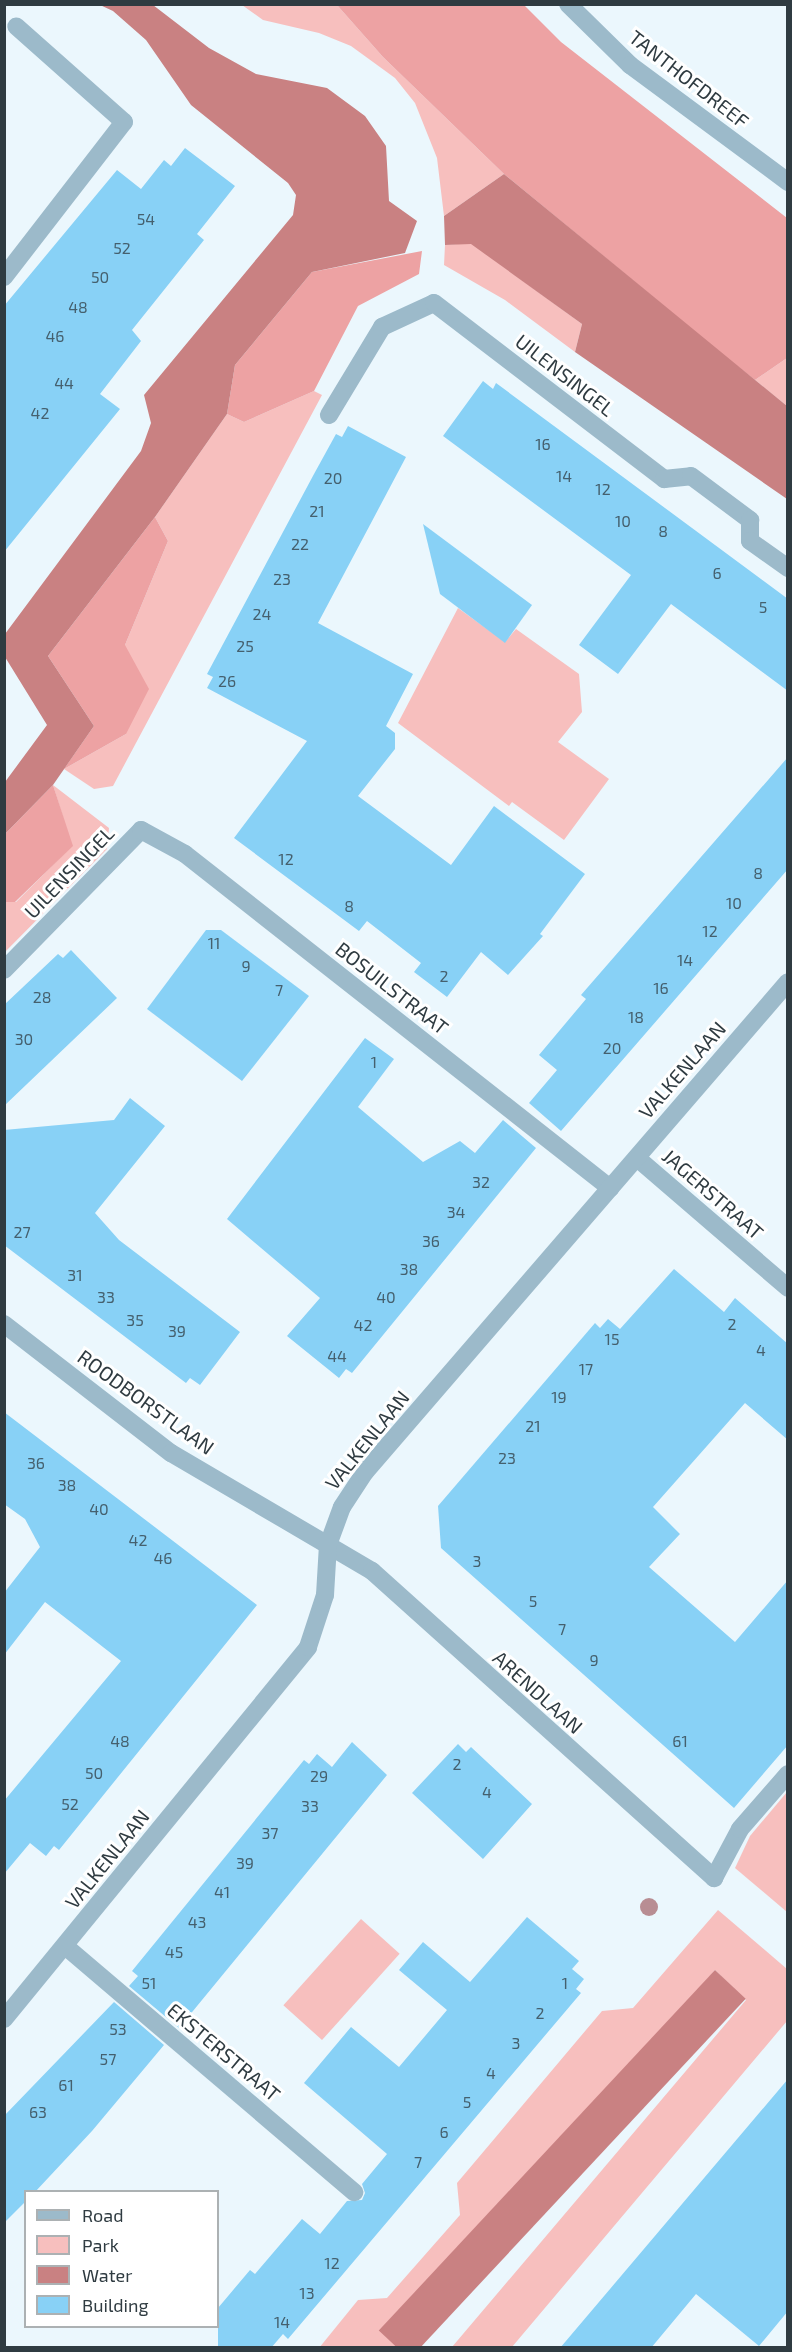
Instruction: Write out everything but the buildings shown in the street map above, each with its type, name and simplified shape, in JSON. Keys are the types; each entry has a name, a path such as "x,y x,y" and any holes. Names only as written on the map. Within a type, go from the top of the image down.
{"street":[{"name":"TANTHOFDREEF","path":"568,4 630,65 788,182"},
{"path":"4,277 124,122 16,26"},
{"name":"UILENSINGEL","path":"329,416 382,327 434,303 664,479 691,476 750,520 750,541 788,568"},
{"name":"UILENSINGEL","path":"4,970 141,830"},
{"name":"BOSUILSTRAAT","path":"141,830 184,855 610,1188"},
{"name":"VALKENLAAN","path":"4,2019 11,2000 65,1946 308,1647 325,1595 328,1545 342,1507 365,1472 788,982"},
{"name":"JAGERSTRAAT","path":"637,1158 788,1288"},
{"name":"ROODBORSTLAAN","path":"4,1324 171,1453 328,1545"},
{"name":"ARENDLAAN","path":"328,1545 372,1571 714,1878 740,1829 788,1774"},
{"name":"EKSTERSTRAAT","path":"65,1946 354,2192"}],"green space":[{"path":"242,5 337,5 383,57 504,174 444,216 437,158 415,103 395,78 351,46 319,33 263,20"},
{"path":"471,243 582,324 575,352 505,300 444,265 445,245"},
{"path":"787,358 787,406 755,380"},
{"path":"314,391 322,395 113,786 94,789 64,769 126,734 125,645 168,541 155,517 227,414 244,422"},
{"path":"458,608 505,642 516,629 579,674 582,712 558,742 609,779 564,840 512,802 509,806 398,723"},
{"path":"53,785 109,828 107,849 5,952 5,902 16,902 72,846"},
{"path":"787,1792 787,1912 735,1868 750,1836"},
{"path":"718,1910 787,1969 787,2021 512,2347 452,2347 746,2000 715,1970 397,2347 319,2348 358,2300 387,2298 460,2215 457,2183 602,2011 633,2008"},
{"path":"361,1919 400,1954 322,2040 283,2005"}],"shaded area":[{"path":"337,5 524,5 561,42 787,218 787,358 755,380 504,174 383,57"},
{"path":"422,251 419,274 358,306 314,391 244,422 227,414 235,365 312,272"},
{"path":"155,517 168,541 125,645 149,689 126,734 64,769 94,726 48,656"},
{"path":"53,785 73,846 15,902 5,902 5,834"}],"water":[{"path":"100,5 153,5 209,48 256,74 327,88 365,116 386,146 389,201 417,221 405,253 312,272 235,365 227,414 155,517 48,656 94,726 53,785 5,834 5,782 47,725 5,657 5,634 141,451 151,423 144,395 293,215 296,195 288,183 191,105 146,40 113,11"},
{"path":"504,174 787,406 787,499 575,352 582,324 471,244 445,245 444,216"},
{"path":"715,1970 746,1999 420,2348 397,2348 379,2331"}]}
